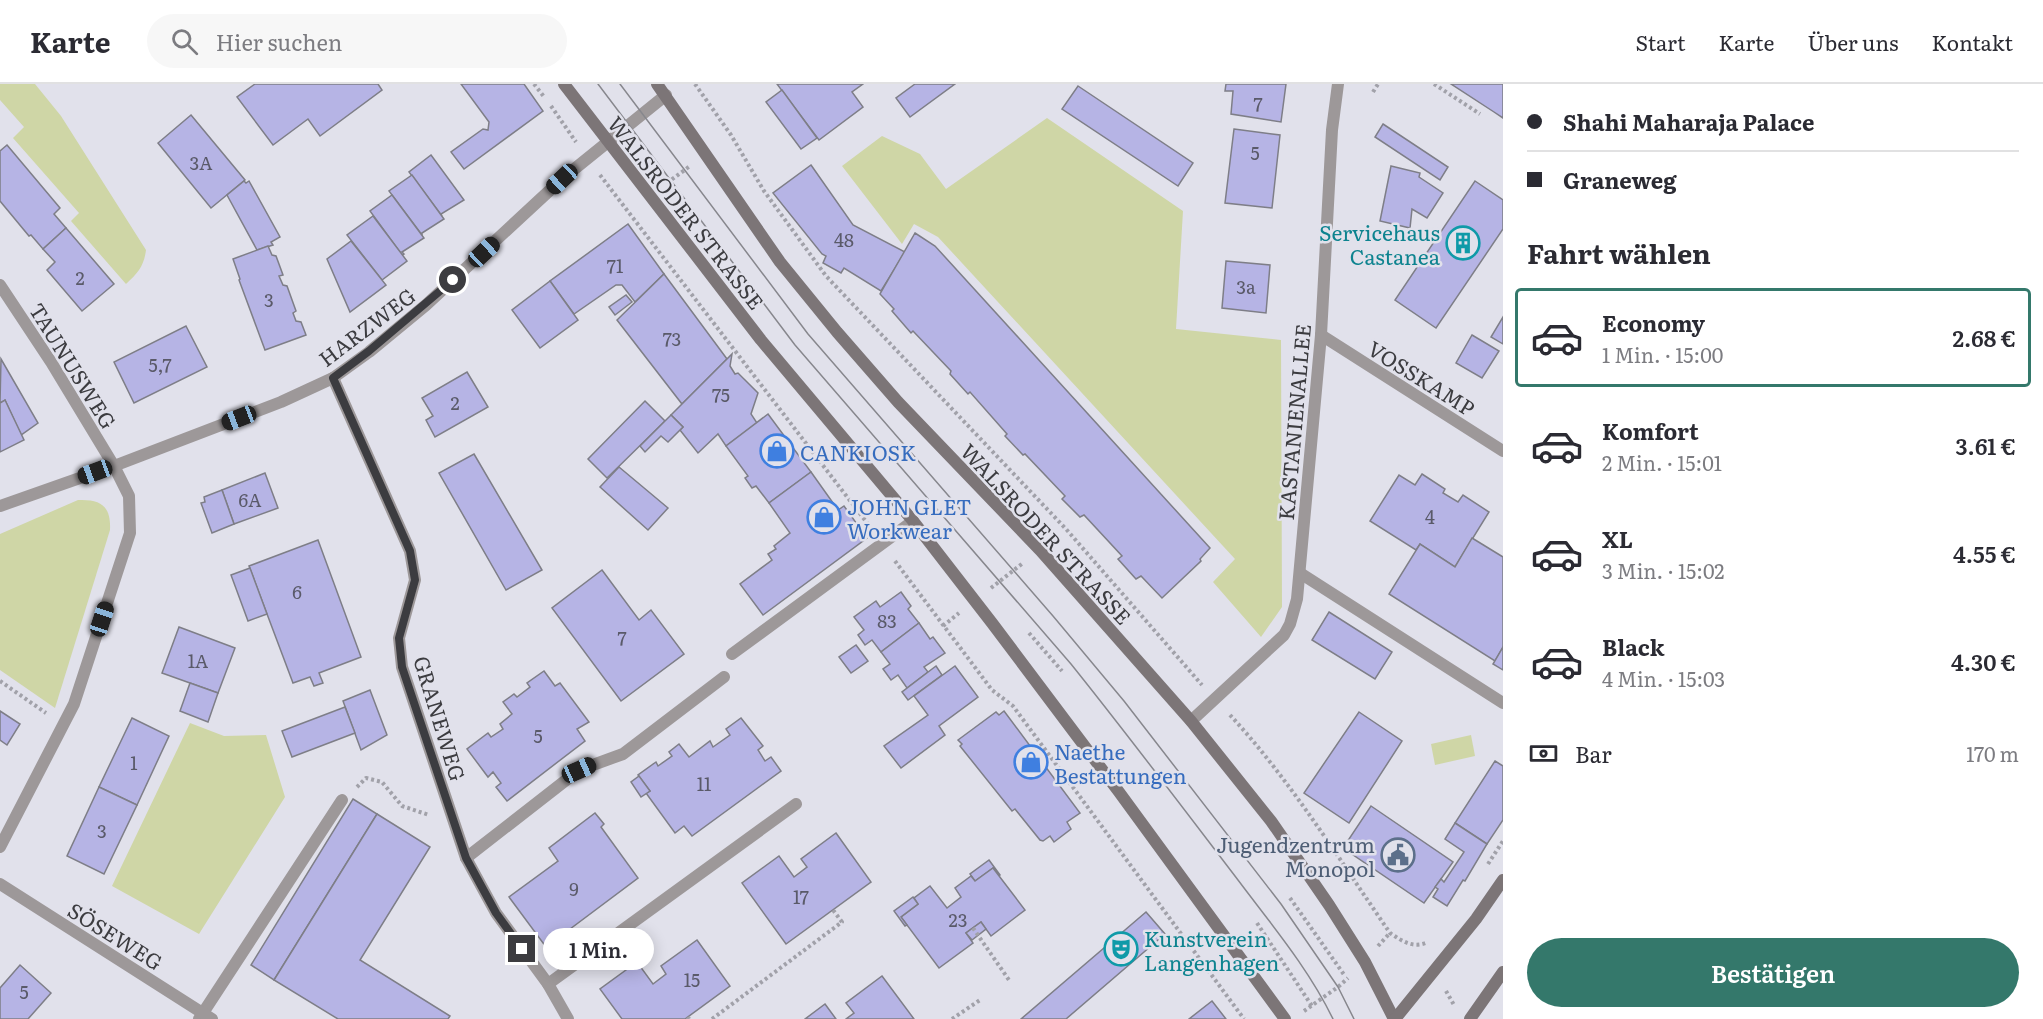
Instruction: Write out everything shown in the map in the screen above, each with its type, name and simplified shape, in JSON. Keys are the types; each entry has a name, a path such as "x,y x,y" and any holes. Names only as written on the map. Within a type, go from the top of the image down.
{"main road":[{"name":"WALSRODER STRASSE","path":"564,84 761,340 913,521 974,600 1112,782 1285,1019"},
{"name":"WALSRODER STRASSE","path":"657,84 707,153 780,262 837,332 898,402 1040,550 1191,721 1271,821 1365,962 1394,1019"},
{"path":"1394,1019 1476,919 1503,880"},
{"path":"1470,1019 1503,972"}],"street":[{"name":"KASTANIENALLEE","path":"1191,721 1284,634 1290,624 1300,573 1321,335 1332,130 1338,84"},
{"name":"HARZWEG","path":"0,506 114,466 281,402 333,378 426,305 587,158 666,95"},
{"name":"TAUNUSWEG","path":"0,285 51,362 114,466 129,496 130,533 74,704 0,847"},
{"name":"VOSSKAMP","path":"1321,335 1503,451"},
{"name":"GRANEWEG","path":"333,378 410,551 415,580 399,638 402,667 466,858 496,913 548,984 568,1019"},
{"path":"732,654 913,521"},
{"path":"1300,573 1503,703"},
{"path":"466,858 579,770 623,754 724,677"},
{"path":"205,1017 342,800"},
{"path":"548,984 796,804"},
{"name":"SÖSEWEG","path":"0,884 205,1017"}],"path":[{"path":"534,84 587,158 992,690 1014,706 1244,1019"},
{"path":"695,84 731,135 764,191 826,276 1066,529 1259,747 1390,933 1405,944 1421,945"},
{"path":"1373,92 1378,84"},
{"path":"1434,84 1480,114"},
{"path":"628,212 731,135"},
{"path":"943,626 1066,529"},
{"path":"0,681 64,726"},
{"path":"366,778 381,782 402,806 437,817 451,816"},
{"path":"1290,898 1347,979"},
{"path":"712,1019 842,922 833,910"},
{"path":"1257,923 1312,1006"},
{"path":"973,928 1009,980"},
{"path":"1303,1013 1347,979 1390,933"},
{"path":"952,1019 980,1000"}],"green space":[{"path":"0,84 35,84 61,116 146,250 140,269 126,284 71,221 79,213 13,138 24,127 0,100"},
{"path":"1047,118 1183,211 1176,329 1281,340 1282,607 1261,637 1213,582 1235,559 938,237 914,224 902,244 842,166 882,136 920,154 946,189"},
{"path":"78,500 93,501 103,506 109,515 110,530 55,708 0,670 0,534"},
{"path":"190,723 224,736 266,735 285,797 199,934 112,886"},
{"path":"1471,735 1475,756 1435,765 1431,744"}],"building":[{"path":"255,84 378,84 382,90 320,136 308,119 273,145 237,97"},
{"path":"461,84 524,84 543,111 464,169 451,152 483,129 488,130 489,122"},
{"path":"777,84 863,84 852,92 863,107 819,140"},
{"path":"915,84 955,84 910,117 896,98"},
{"path":"1226,84 1286,84 1281,122 1231,114 1233,91 1225,91"},
{"path":"1451,84 1503,84 1503,118 1494,112"},
{"path":"1078,86 1193,163 1178,186 1062,109"},
{"path":"782,90 817,138 801,149 766,102"},
{"path":"191,115 245,180 211,208 158,143"},
{"path":"1383,124 1448,167 1440,180 1375,137"},
{"path":"1234,129 1280,135 1272,208 1225,203"},
{"path":"7,145 60,208 54,214 66,228 43,249 0,201 0,151"},
{"path":"431,155 464,200 441,214 442,216 409,172"},
{"path":"811,165 853,225 905,252 881,291 844,268 841,273 823,263 826,256 773,193"},
{"path":"1391,166 1420,173 1419,177 1443,193 1427,218 1412,209 1410,228 1380,221"},
{"path":"412,175 444,219 422,235 389,191"},
{"path":"244,181 246,183 249,181 280,237 271,242 273,245 257,250 227,195"},
{"name":"Servicehaus Castanea","path":"1475,181 1503,200 1503,229 1436,328 1395,300"},
{"path":"392,195 424,238 402,252 404,254 402,255 370,211"},
{"path":"373,216 407,261 382,280 347,235"},
{"path":"628,224 664,274 635,302 622,285 616,285 574,314 550,281"},
{"path":"66,228 114,284 82,311 47,270 55,262 43,249"},
{"path":"915,233 935,246 1210,548 1200,559 1201,561 1162,598 1141,576 1136,579 1118,559 1122,556 1084,515 1080,517 1062,499 1065,496 1005,436 1007,434 970,392 968,394 950,374 951,371 913,331 911,333 880,294"},
{"path":"351,241 386,285 350,312 327,259"},
{"path":"268,246 272,255 276,256 283,275 279,276 283,285 287,286 296,311 293,313 296,321 301,322 306,335 265,350 233,259"},
{"path":"1226,261 1270,265 1266,313 1222,308"},
{"path":"664,274 727,359 682,404 617,320"},
{"path":"550,281 578,320 540,348 512,310"},
{"path":"626,295 632,302 615,315 609,307"},
{"path":"1503,317 1503,344 1491,337"},
{"path":"186,326 207,367 134,403 114,362"},
{"path":"1472,335 1499,351 1482,378 1456,363"},
{"path":"732,354 730,366 735,374 738,373 758,393 751,414 757,423 726,446 718,434 698,453 680,430 683,427 671,415"},
{"path":"1,359 38,423 21,435 5,400 0,403"},
{"path":"467,372 488,407 435,437 426,420 433,416 422,398"},
{"path":"5,400 24,440 0,452 0,403"},
{"path":"645,401 665,421 607,478 588,459"},
{"path":"768,414 811,472 769,503 756,486 752,488 745,478 748,476 726,446"},
{"path":"671,415 683,427 668,442 661,436 645,452 640,446"},
{"path":"474,454 542,570 506,590 439,473"},
{"path":"619,467 668,508 648,530 600,487"},
{"path":"811,472 838,510 844,506 867,538 763,615 740,584 772,560 768,554 776,549 774,546 790,533 769,503"},
{"path":"265,473 278,508 234,524 222,490"},
{"path":"1422,474 1445,489 1443,493 1458,502 1463,495 1489,512 1455,567 1420,544 1416,550 1370,521 1399,475 1415,485"},
{"path":"222,490 234,524 212,533 201,503 205,502 204,497"},
{"path":"1472,538 1503,557 1503,647 1495,661 1389,594 1420,544 1455,567"},
{"path":"318,540 361,657 319,673 323,683 314,686 310,677 293,683 249,566"},
{"path":"250,568 267,614 248,621 231,575"},
{"path":"602,570 639,620 651,610 684,654 621,701 552,608"},
{"path":"901,592 911,606 908,609 919,623 881,652 872,640 865,645 858,635 864,630 854,617 876,601 880,607"},
{"path":"1329,612 1392,652 1375,679 1312,640"},
{"path":"919,623 930,639 933,637 945,653 924,667 928,672 907,688 898,675 891,680 883,669 890,664 881,652"},
{"path":"179,627 235,648 218,693 162,673"},
{"path":"856,645 868,661 851,673 839,657"},
{"path":"1503,647 1503,670 1493,664"},
{"path":"936,666 942,675 908,700 902,692"},
{"path":"955,666 978,697 939,726 945,735 901,768 884,746 928,715 914,696"},
{"path":"544,671 555,686 560,683 589,722 577,729 585,741 507,801 496,787 501,783 493,772 488,777 467,749 488,733 491,737 503,729 500,724 512,714 503,702 514,694 517,697 530,687 527,683"},
{"path":"190,683 218,693 208,722 180,711"},
{"path":"370,690 387,735 361,750 343,701"},
{"path":"345,707 355,733 292,757 282,731"},
{"path":"0,711 20,724 7,745 0,740"},
{"path":"1004,711 1080,813 1067,822 1071,829 1054,842 1050,836 1043,841 1040,840 1015,809 1012,811 960,746 962,744 958,740 996,712 999,715"},
{"path":"1359,712 1402,741 1349,823 1304,793"},
{"path":"132,718 169,736 137,805 99,787"},
{"path":"741,718 763,746 758,750 765,761 771,757 781,771 692,836 684,826 675,833 646,793 650,791 638,775 656,762 658,766 672,756 669,752 679,744 689,757 710,741 713,747 730,735 726,729"},
{"path":"1495,761 1503,766 1503,820 1487,844 1455,823"},
{"path":"639,776 650,791 641,797 631,782"},
{"path":"99,787 137,805 104,874 67,856"},
{"path":"353,799 377,814 274,980 251,965"},
{"name":"Jugendzentrum Monopol","path":"1371,806 1453,862 1424,903 1343,848"},
{"path":"595,813 604,824 601,827 638,878 546,947 509,897 558,861 549,848"},
{"path":"377,814 430,847 360,960 450,1016 448,1019 338,1019 274,980"},
{"path":"1455,823 1487,844 1447,906 1433,897 1438,889 1435,887 1441,879 1444,882 1464,852 1445,839"},
{"path":"836,833 871,882 786,944 742,883 779,856 794,877 807,867 801,859"},
{"path":"989,860 1000,875 993,868 975,881 970,874"},
{"path":"993,868 1025,910 991,936 981,922 966,933 973,943 939,968 901,917 918,904 914,898 930,886 947,908 961,897 955,888 971,876 975,881"},
{"path":"913,897 918,904 901,917 907,925 905,926 894,911"},
{"path":"1146,912 1165,934 1066,1019 1021,1019"},
{"path":"981,922 986,929 972,940 966,933"},
{"path":"697,940 730,986 685,1019 622,1019 600,989 637,962 653,984 666,974 661,966"},
{"path":"20,965 51,993 28,1019 0,1019 0,988"},
{"path":"882,976 914,1019 846,1019 854,1013 846,1003"},
{"path":"1212,1001 1226,1019 1189,1019"},
{"path":"825,1004 836,1019 805,1019"}],"tram line":[{"path":"598,84 795,345 1071,664 1289,947 1313,982 1333,1019"},
{"path":"620,84 808,334 1124,701 1281,904 1338,987 1354,1019"}],"place":[{"name":"Servicehaus Castanea","path":"1463,243"},
{"name":"CANKIOSK","path":"777,451"},
{"name":"JOHN GLET Workwear","path":"824,517"},
{"name":"Naethe Bestattungen","path":"1031,762"},
{"name":"Jugendzentrum Monopol","path":"1398,855"},
{"name":"Kunstverein Langenhagen","path":"1121,949"}],"route":[{"path":"453,280 426,305 333,378 410,551 415,580 399,638 402,667 451,816 466,858 496,913 522,949"}]}
